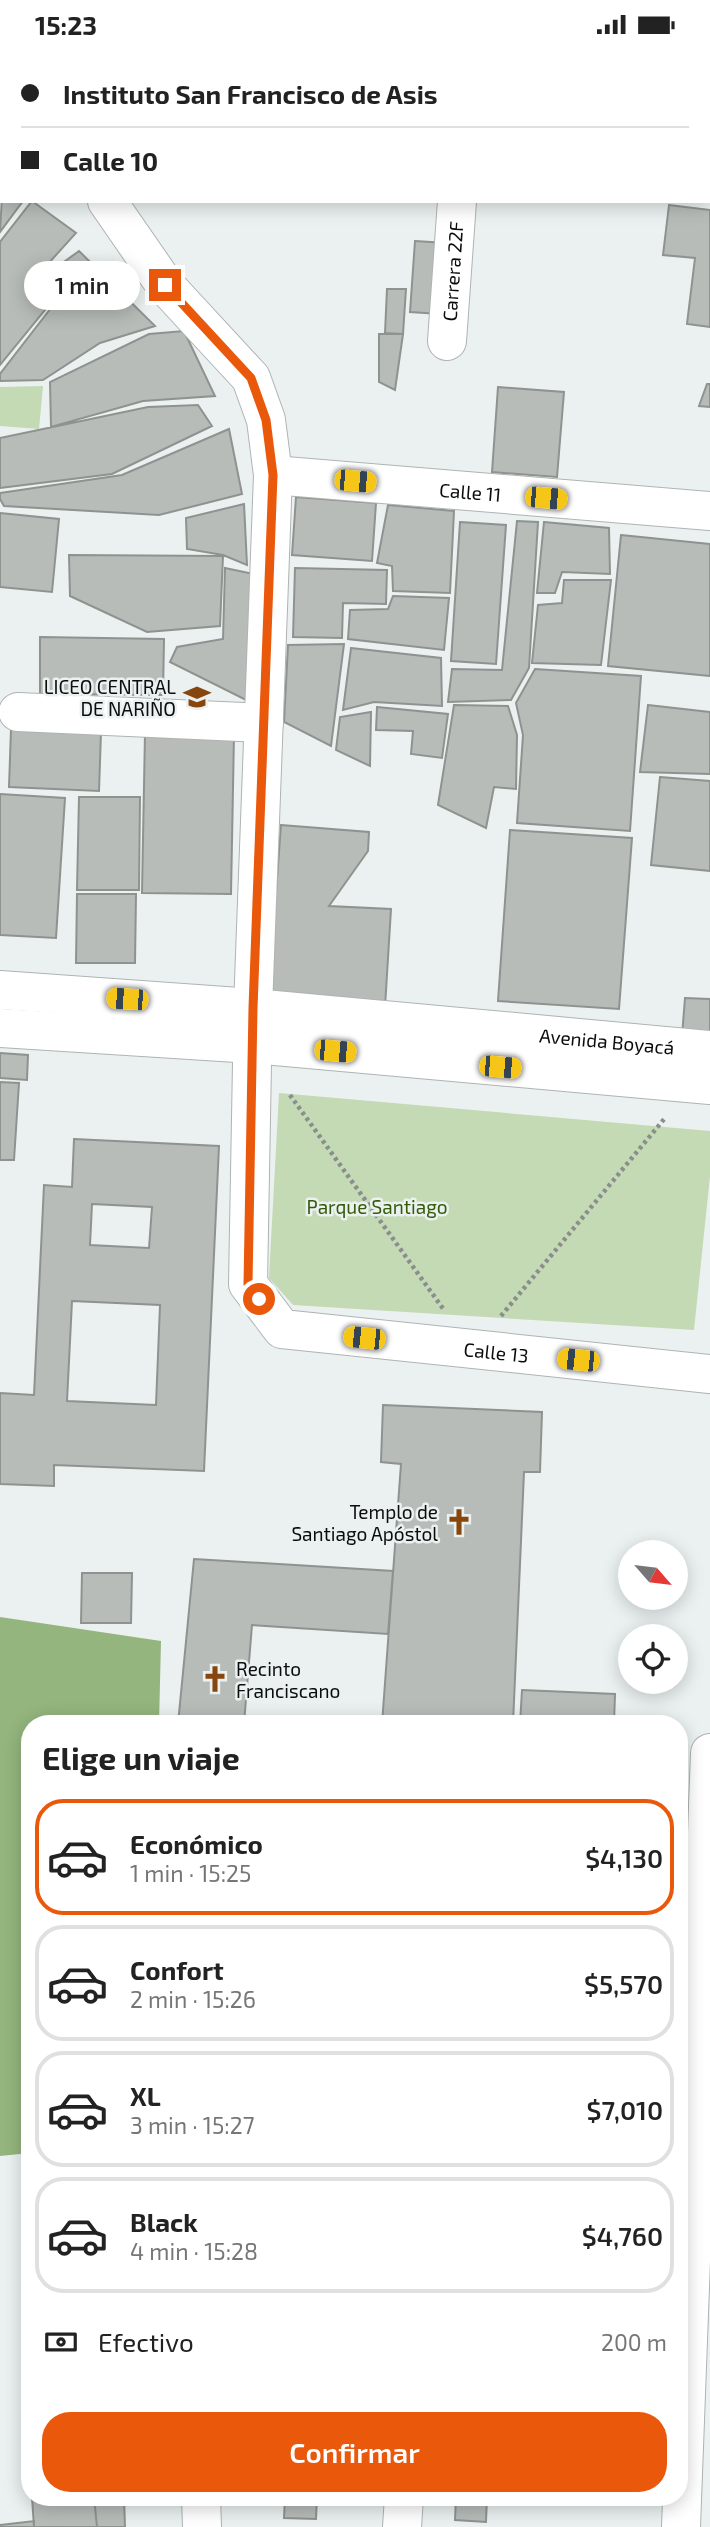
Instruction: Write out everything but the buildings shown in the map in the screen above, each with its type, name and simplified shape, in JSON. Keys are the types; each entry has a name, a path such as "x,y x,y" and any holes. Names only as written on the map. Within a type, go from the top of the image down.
{"street":[{"path":"108,203 165,285 251,378 266,420 273,475 253,1026"},
{"name":"Carrera 22F","path":"447,341 457,203"},
{"name":"Calle 11","path":"273,475 710,511"},
{"path":"18,712 264,723"},
{"name":"Avenida Boyacá","path":"0,990 701,1085"},
{"name":"Avenida Boyacá","path":"0,1028 253,1026 710,1050"},
{"name":"Calle 13","path":"253,1026 248,1284 282,1329 710,1374"},
{"path":"688,2412 703,2166 710,1753"},
{"path":"201,2506 202,2527"},
{"path":"402,2527 403,2506"},
{"path":"681,2527 682,2506"}],"path":[{"path":"285,1089 473,1349 701,1085"}],"green space":[{"path":"43,386 39,429 0,426 0,387"},
{"name":"Parque Santiago","path":"279,1093 710,1131 710,1176 694,1330 293,1305 269,1278"},
{"path":"0,1617 161,1641 159,1715 21,1715 21,2154 0,2156"}],"place":[{"name":"LICEO CENTRAL DE NARIÑO","path":"197,697"},
{"name":"Templo de Santiago Apóstol","path":"459,1522"},
{"name":"Recinto Franciscano","path":"215,1679"}],"route":[{"path":"165,285 251,378 266,420 273,475 253,1008 248,1284 259,1299"}]}
